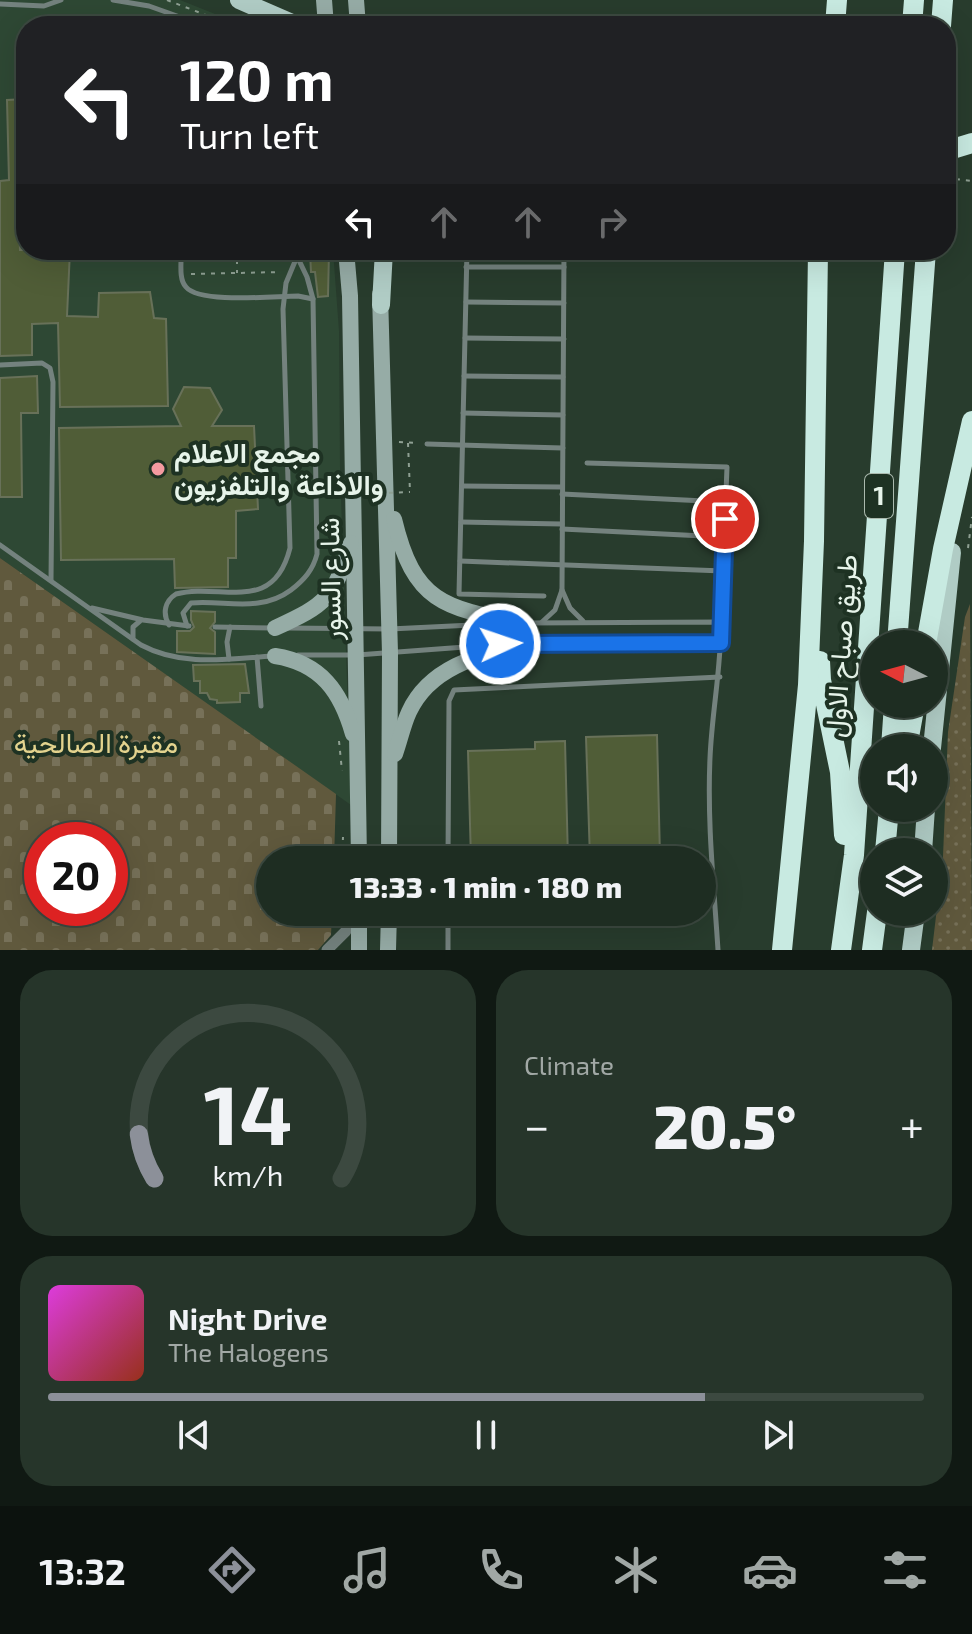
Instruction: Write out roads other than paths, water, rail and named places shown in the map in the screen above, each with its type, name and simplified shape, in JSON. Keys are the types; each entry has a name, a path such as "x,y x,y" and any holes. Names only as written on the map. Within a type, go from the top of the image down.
{"highway":[{"path":"808,260 816,304"},
{"path":"782,950 808,685 814,541 818,260"},
{"name":"طريق صباح الاول","path":"841,950 856,827 894,260"},
{"name":"طريق صباح الاول","path":"898,630 925,260"},
{"path":"929,630 972,421"},
{"path":"814,541 821,680 840,772 847,910"},
{"path":"872,950 875,926"}],"main road":[{"path":"239,0 276,16"},
{"name":"شارع السور","path":"347,260 355,531 359,846"},
{"name":"شارع السور","path":"378,260 390,629 389,846"},
{"path":"381,305 383,260"},
{"path":"933,734 944,611 962,470"},
{"path":"387,486 408,566 422,585 448,606 522,623"},
{"path":"275,628 306,614 330,595 355,531"},
{"path":"390,771 410,710 437,677 449,668 531,642"},
{"path":"275,656 308,666 333,686 347,713 358,756"},
{"path":"358,926 359,950"},
{"path":"388,950 389,926"},
{"path":"911,950 914,926"}],"street":[{"path":"327,950 349,926"}],"lane":[{"path":"0,4 44,6 61,0"},
{"path":"113,0 149,6 177,16"},
{"path":"181,260 185,287 200,296 313,299"},
{"path":"169,625 165,615 166,605 176,594 250,592 264,587 276,577 288,558 284,297 296,260"},
{"path":"88,606 143,620 189,626 183,613 191,603 250,605 269,602 297,586 314,564 318,528 313,299 307,277 297,260"},
{"path":"466,260 459,594 544,596"},
{"path":"541,623 555,610 562,590 564,260"},
{"path":"466,267 564,267"},
{"path":"466,302 564,303"},
{"path":"465,338 564,339"},
{"path":"0,365 42,363 50,368 53,382 51,580"},
{"path":"464,376 563,377"},
{"path":"463,413 563,415"},
{"path":"427,444 563,448"},
{"path":"587,463 727,467 720,677 712,721 709,798 711,875 718,950"},
{"path":"462,486 726,502"},
{"path":"461,522 724,537"},
{"path":"0,545 134,640 163,656 181,660 357,655 531,642 721,643"},
{"path":"460,561 723,571"},
{"path":"562,590 570,608 585,623"},
{"path":"134,640 133,627 143,620"},
{"path":"215,627 390,629 522,623 721,622"},
{"path":"229,659 227,642 230,627"},
{"path":"257,657 261,706"},
{"path":"448,846 449,701 454,690 720,677"},
{"path":"448,926 448,950"}],"place":[{"name":"مجمع الاعلام والاذاعة والتلفزيون","path":"158,469"}],"park label":[{"name":"مقبرة الصالحية","path":"96,743"}]}
